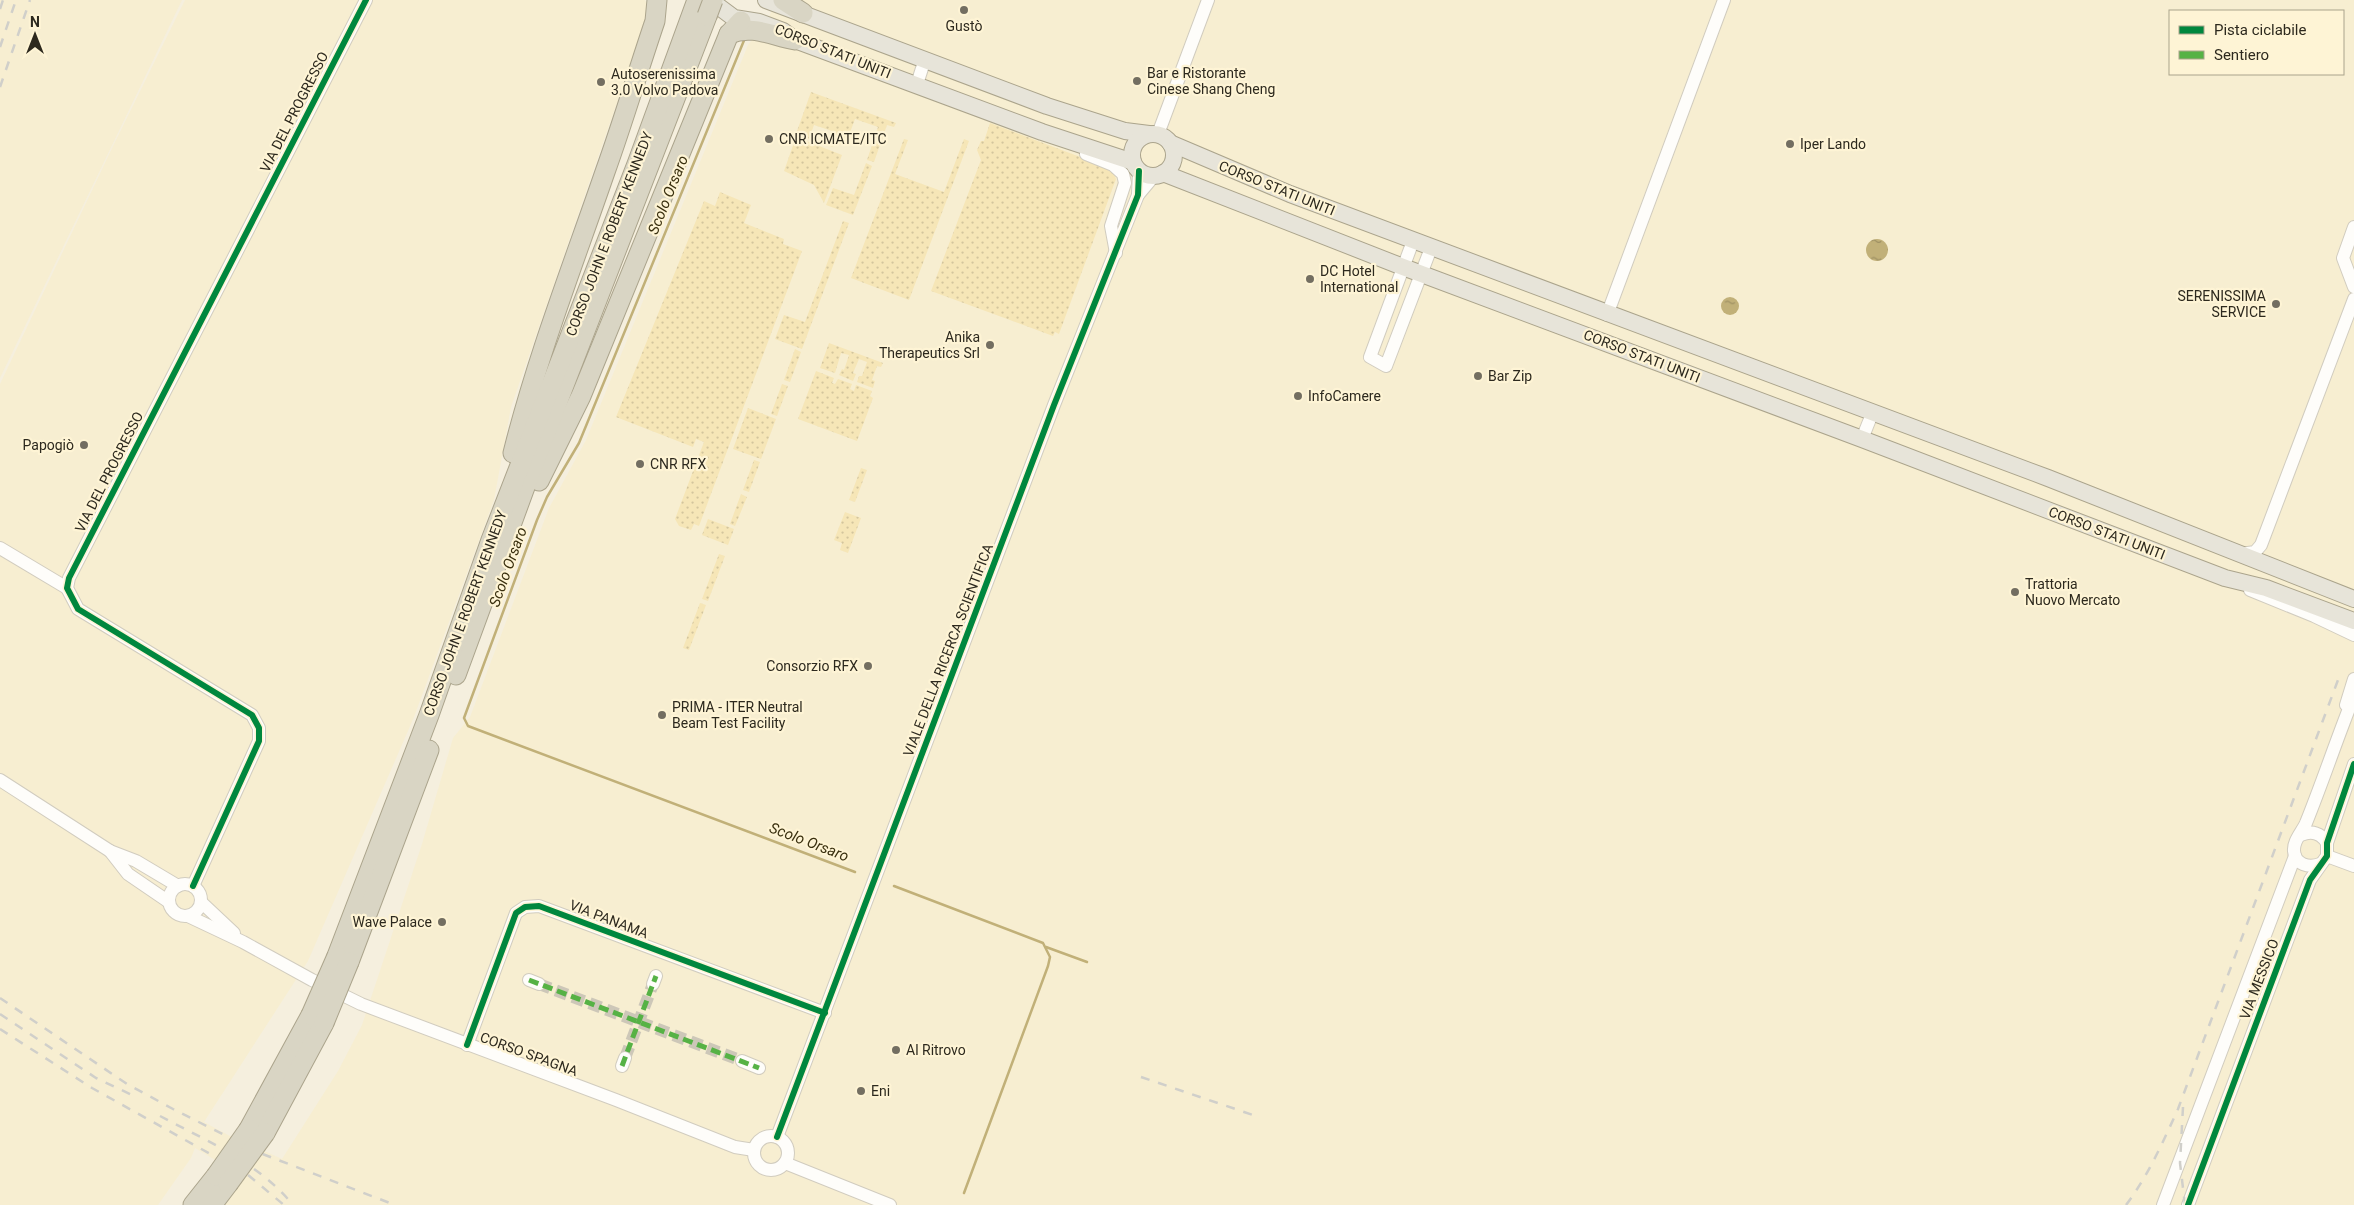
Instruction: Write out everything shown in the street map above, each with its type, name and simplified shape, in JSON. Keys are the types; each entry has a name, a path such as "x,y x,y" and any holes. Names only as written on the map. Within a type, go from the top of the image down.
{"highway":[{"path":"491,540 528,397 626,108 654,21 657,0"},
{"path":"783,0 803,13"},
{"name":"CORSO JOHN E ROBERT KENNEDY","path":"343,959 491,540 637,164 705,6"},
{"name":"CORSO JOHN E ROBERT KENNEDY","path":"193,1205 222,1180 257,1131 318,1019 492,580 705,6"},
{"path":"492,580 581,396 739,25 744,29 757,30 795,40"},
{"name":"CORSO JOHN E ROBERT KENNEDY","path":"212,1205 222,1180"}],"main road":[{"path":"705,6 729,15 739,25 756,15 760,10 760,0"},
{"name":"CORSO STATI UNITI","path":"766,0 1047,106 1125,132 1159,137 1280,190 1607,315 2048,478 2354,599"},
{"name":"CORSO STATI UNITI","path":"795,40 917,84 1862,439 2225,578 2266,588 2354,621"},
{"path":"1159,137 1174,157 1170,166 1147,171 1133,147 1139,138 1159,137"}],"street":[{"name":"VIA DEL PROGRESSO","path":"67,588 68,578 366,0"},
{"path":"1159,137 1208,0"},
{"name":"CORSO STATI UNITI","path":"1607,315 1724,0"},
{"path":"917,84 925,60"},
{"path":"1042,132 1061,144 1113,165 1123,174 1125,183 1110,226 1116,253"},
{"name":"VIALE DELLA RICERCA SCIENTIFICA","path":"777,1137 1054,405 1147,171"},
{"path":"2354,227 2343,258 2354,287"},
{"path":"1413,241 1370,357 1386,366 1431,248"},
{"path":"2241,554 2255,552 2261,545 2354,299"},
{"path":"1862,439 1872,414"},
{"path":"2261,545 2261,556 2272,567 2319,578 2354,591"},
{"path":"0,548 67,588 78,609 252,715 259,728 259,741 193,886 184,884 178,886 171,892 169,902"},
{"path":"2225,578 2354,635"},
{"path":"2342,725 2348,694 2354,679"},
{"name":"VIA MESSICO","path":"2163,1205 2295,856 2295,842 2301,835 2354,696"},
{"name":"VIA MESSICO","path":"2188,1205 2307,890 2325,854 2354,764"},
{"name":"CORSO SPAGNA","path":"0,780 110,851 136,861 178,886"},
{"path":"2301,835 2313,832 2324,838 2325,854"},
{"name":"CORSO SPAGNA","path":"110,851 128,874 169,902 178,914 188,916 243,942 312,980 361,1004 735,1147 754,1150"},
{"path":"2295,856 2306,866 2325,854"},
{"path":"2325,854 2354,866"},
{"name":"CORSO SPAGNA","path":"193,886 198,891 201,902 243,942"},
{"path":"188,916 197,911 201,902"},
{"name":"VIA PANAMA","path":"467,1044 516,913 525,907 539,906 825,1013"},
{"path":"742,1062 759,1068"},
{"path":"765,1137 777,1137 788,1147 788,1158 777,1170 766,1170 755,1159 754,1150 760,1140 765,1137"},
{"path":"785,1163 890,1205"}],"shaded area":[{"path":"0,0 182,0 0,378"},
{"path":"185,0 645,0 650,8 511,407 494,500 414,717 308,961 204,1122 282,1159 338,1071 362,1025 422,844 453,738 470,717 549,508 586,440 748,45 770,15 774,0 2354,0 2354,1205 215,1205 237,1173 195,1148 191,1158 158,1205 0,1205 0,384"},
{"path":"811,92 896,123 894,127 887,125 874,162 867,160 878,127 855,119 845,146 835,142 833,147 827,145 832,131 814,125 809,139 797,131"},
{"path":"990,123 1112,169 1116,179 1059,334 1055,332 1053,336 931,291 981,160 977,150 981,141 984,141"},
{"path":"796,137 842,155 824,203 814,185 784,171"},
{"path":"904,139 908,140 895,174 944,192 964,139 969,141 909,300 851,278"},
{"path":"866,163 872,166 853,215 826,205 833,188 854,195"},
{"path":"720,192 751,205 744,223 784,239 783,244 802,251 699,526 694,524 691,530 679,526 675,519 704,442 696,439 693,447 616,417 704,201 715,206"},
{"path":"843,221 849,223 802,349 775,339 784,315 805,322"},
{"path":"829,343 883,363 881,367 877,366 872,380 875,381 873,388 857,382 859,376 862,376 867,362 859,359 853,373 856,374 853,381 839,375 842,369 844,370 849,355 841,353 835,373 820,368"},
{"path":"795,349 801,352 790,382 784,380"},
{"path":"816,371 834,378 832,383 835,384 838,379 852,384 850,389 854,391 856,385 872,391 870,396 873,398 857,441 798,419"},
{"path":"782,384 788,386 777,416 771,414"},
{"path":"748,408 776,419 761,459 733,449"},
{"path":"754,460 760,462 749,492 743,490"},
{"path":"861,468 867,470 855,502 849,500"},
{"path":"741,494 747,497 735,526 730,524"},
{"path":"845,512 861,518 848,553 840,550 842,543 834,540"},
{"path":"708,519 734,529 728,545 702,535"},
{"path":"719,554 725,556 708,601 702,599"},
{"path":"700,603 706,605 689,650 683,648"}],"water":[{"path":"1877,239 1885,242 1888,250 1885,258 1877,261 1869,258 1866,250 1869,242"},
{"path":"1726,297 1734,297 1739,302 1737,313 1726,315 1721,310 1721,302"}],"waterway":[{"name":"Scolo Orsaro","path":"745,38 579,443 547,497 537,520 464,718 468,726 855,872"},
{"name":"Scolo Orsaro","path":"894,886 1043,943 1050,957 964,1193"},
{"path":"1046,947 1087,962"}],"tunnel":[{"path":"539,984 742,1061"},
{"path":"625,1058 653,984"}],"railway":[{"path":"0,9 3,0"},
{"path":"0,47 16,0"},
{"path":"0,87 30,0"},
{"path":"2126,1205 2148,1171 2178,1109 2338,680"},
{"path":"0,998 127,1084 173,1109 260,1153 395,1205"},
{"path":"0,1014 96,1078 132,1095"},
{"path":"0,1029 92,1088 248,1175 284,1205"},
{"path":"1141,1077 1253,1115"},
{"path":"2183,1107 2180,1163 2185,1205"},
{"path":"160,1116 214,1144 248,1165 279,1190 293,1205"}],"marked path":[{"path":"622,1066 656,976"},
{"path":"529,980 759,1068"}],"cycle path":[{"path":"193,886 259,741 259,728 252,715 78,609 67,588 69,578 366,0"},
{"path":"777,1137 1054,405 1138,195 1139,171"},
{"path":"2188,1205 2310,880 2327,856 2327,843 2354,764"},
{"path":"467,1045 516,913 525,907 539,906 825,1013"}],"place":[{"name":"Gustò","path":"964,10"},
{"name":"Bar e Ristorante Cinese Shang Cheng","path":"1137,81"},
{"name":"Autoserenissima 3.0 Volvo Padova","path":"601,82"},
{"name":"CNR ICMATE/ITC","path":"769,139"},
{"name":"Iper Lando","path":"1790,144"},
{"name":"DC Hotel International","path":"1310,279"},
{"name":"SERENISSIMA SERVICE","path":"2276,304"},
{"name":"Anika Therapeutics Srl","path":"990,345"},
{"name":"Bar Zip","path":"1478,376"},
{"name":"InfoCamere","path":"1298,396"},
{"name":"Papogiò","path":"84,445"},
{"name":"CNR RFX","path":"640,464"},
{"name":"Trattoria Nuovo Mercato","path":"2015,592"},
{"name":"Consorzio RFX","path":"868,666"},
{"name":"PRIMA - ITER Neutral Beam Test Facility","path":"662,715"},
{"name":"Wave Palace","path":"442,922"},
{"name":"Al Ritrovo","path":"896,1050"},
{"name":"Eni","path":"861,1091"}]}
